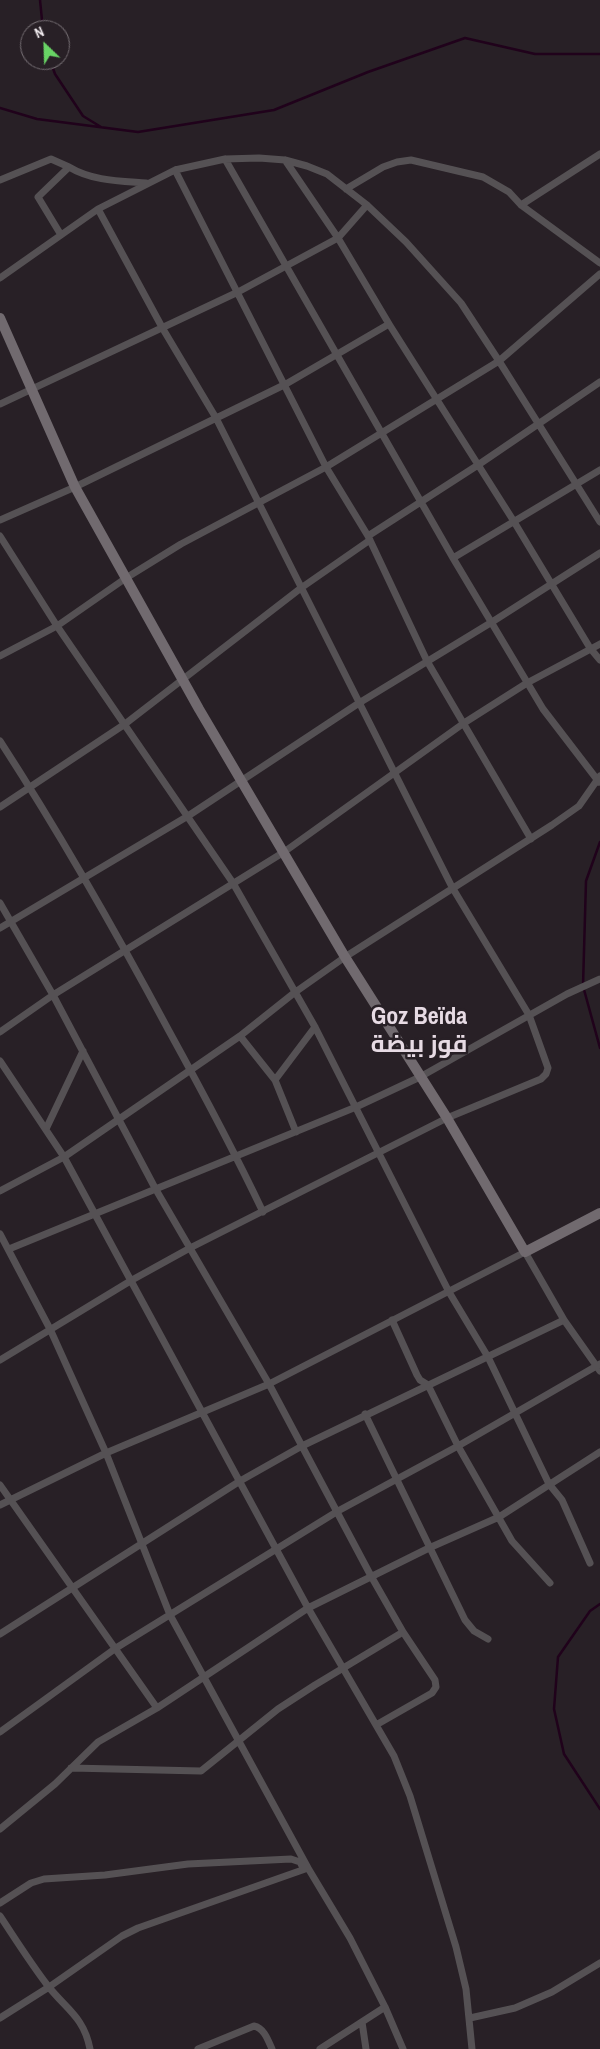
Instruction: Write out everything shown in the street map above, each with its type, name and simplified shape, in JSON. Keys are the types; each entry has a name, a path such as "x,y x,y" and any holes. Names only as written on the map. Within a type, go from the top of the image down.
{"main road":[{"path":"0,318 30,390 75,487 126,578 241,781 345,957 447,1118 525,1252 600,1213"}],"street":[{"path":"521,205 600,154"},
{"path":"0,180 51,159 80,174 146,183"},
{"path":"0,1191 64,1157 118,1118 240,1036 294,993 345,957 579,806 599,779 562,735 527,683 453,558 225,159"},
{"path":"0,278 98,209 146,183 176,170 225,159 285,160 327,174 367,205 406,242 461,303 600,522"},
{"path":"285,160 338,238 389,324 514,520 590,648 600,660"},
{"path":"346,189 383,167 411,160 483,177 508,192 521,205 600,263"},
{"path":"61,235 38,197 68,167"},
{"path":"176,170 286,384 326,467 369,538 427,661 531,838"},
{"path":"0,404 163,329 287,266 338,238 367,205"},
{"path":"0,1360 132,1280 190,1248 447,1118 540,1079 546,1074 548,1068 529,1016 452,887 216,418 163,329 98,209"},
{"path":"0,656 57,626 126,578 181,544 326,467 499,361 600,274"},
{"path":"0,520 75,487 286,384 389,324"},
{"path":"0,807 125,724 301,588 421,501 478,465 600,382"},
{"path":"453,558 575,483 600,470"},
{"path":"0,536 57,626 233,883 315,1027 449,1292 488,1358 549,1484 562,1500 590,1563"},
{"path":"0,928 188,816 359,703 600,554"},
{"path":"0,1032 53,995 284,852 394,771 464,723 527,683 600,644"},
{"path":"0,741 85,878 126,950 237,1157 263,1212"},
{"path":"0,903 53,995 155,1188 269,1384 371,1576 403,1632 436,1680 436,1687 432,1693 376,1725"},
{"path":"9,1249 356,1107 420,1077 567,994 600,978"},
{"path":"276,1080 315,1027"},
{"path":"240,1036 276,1080 296,1132"},
{"path":"46,1129 83,1051"},
{"path":"0,1061 64,1157 276,1550 394,1756 410,1796 456,1947 466,1989 472,2049"},
{"path":"0,1234 50,1329 106,1453 170,1615 306,1869 350,1938 385,2007 403,2049"},
{"path":"0,1505 106,1453 269,1384 525,1252 564,1320 599,1367 398,1480 338,1511 116,1648 0,1732"},
{"path":"392,1320 420,1380 428,1385 458,1446 512,1541 550,1583"},
{"path":"0,1634 240,1481 302,1446 365,1414 488,1358 564,1320"},
{"path":"365,1414 465,1620 474,1631 488,1639"},
{"path":"0,1828 55,1784 98,1742 157,1708 308,1608 429,1548 499,1517 600,1452"},
{"path":"0,1485 157,1708"},
{"path":"71,1768 196,1772 207,1767 237,1741 286,1704 403,1632"},
{"path":"0,1903 31,1883 44,1880 188,1864 291,1859 300,1862 306,1869"},
{"path":"0,2018 49,1987 122,1936 138,1928 306,1869"},
{"path":"0,1916 49,1987 74,2013 82,2025 90,2049"},
{"path":"470,2018 515,2008 552,1992 600,1963"},
{"path":"320,2049 385,2007"},
{"path":"362,2022 366,2049"},
{"path":"198,2049 254,2026 259,2026 272,2049"}],"waterway":[{"path":"40,0 42,20"},
{"path":"0,108 37,119 138,132 274,110 368,72 465,38 535,54 600,54"},
{"path":"54,70 83,116 101,127"},
{"path":"600,842 586,881 583,986 600,1048"},
{"path":"600,1604 590,1611 558,1657 554,1709 564,1754 600,1809"}],"district":[{"name":"Goz Beïda قوز بيضة","path":"419,1032"}]}
